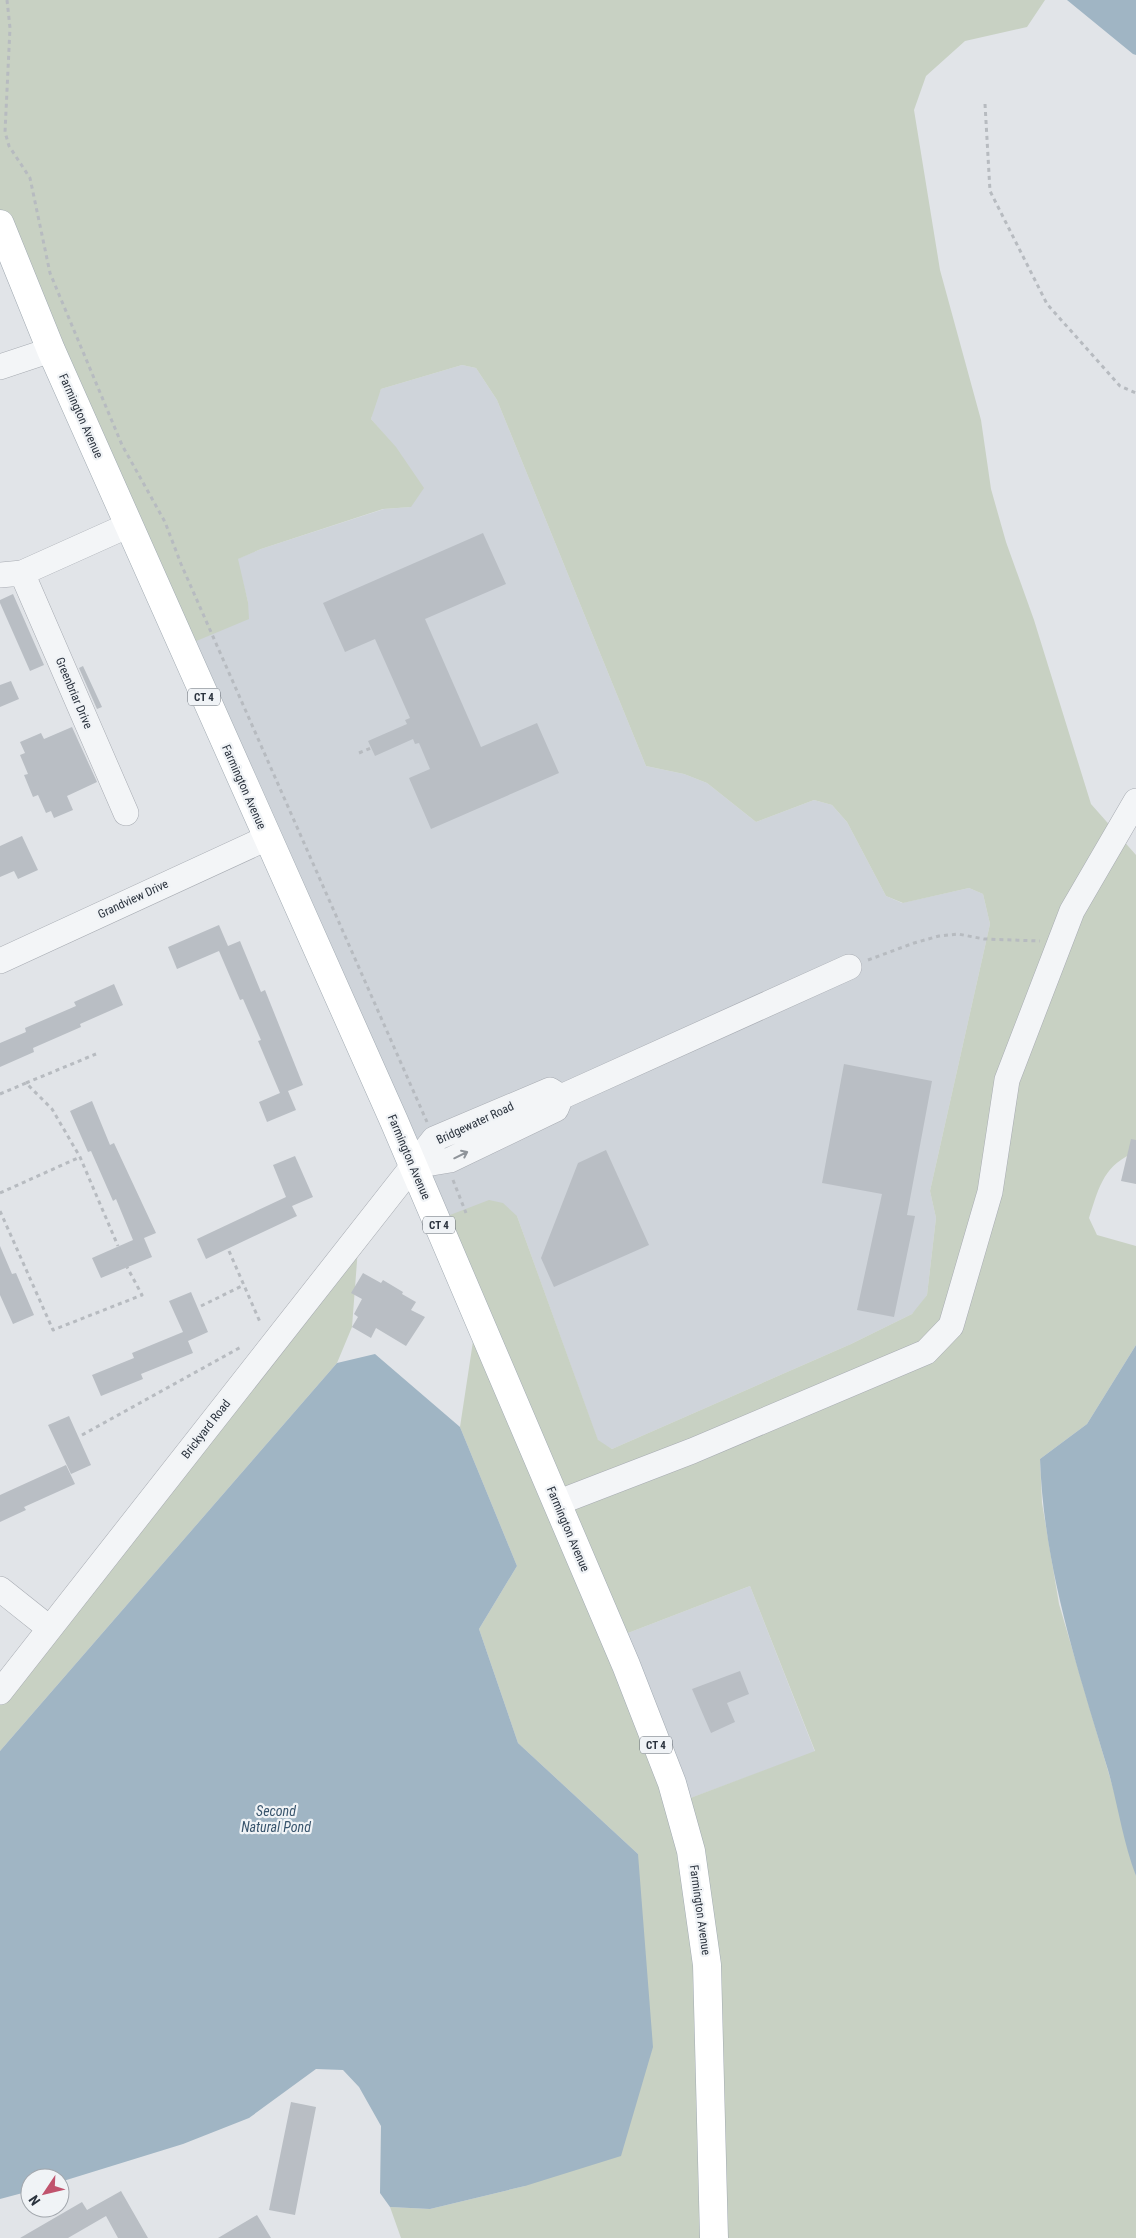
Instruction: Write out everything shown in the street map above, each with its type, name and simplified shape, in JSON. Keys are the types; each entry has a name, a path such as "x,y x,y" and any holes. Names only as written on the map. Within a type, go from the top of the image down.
{"main road":[{"name":"Farmington Avenue","path":"0,224 51,350 414,1166 626,1665 672,1784 691,1851 708,1966 714,2238"}],"street":[{"path":"0,367 51,350"},
{"name":"Greenbriar Drive","path":"126,813 11,574 128,525"},
{"path":"557,1503 692,1451 926,1352 951,1326 990,1192 1007,1080 1072,911 1136,801"},
{"name":"Grandview Drive","path":"0,961 267,838"},
{"name":"Bridgewater Road","path":"414,1166 450,1160 556,1109 561,1097 849,967"},
{"name":"Brickyard Road","path":"0,1692 414,1166"},
{"path":"0,1589 49,1628"}],"path":[{"path":"7,0 10,28 5,132 8,146 30,178 50,274 122,445 165,522 181,564 428,1125"},
{"path":"985,104 990,191 1047,304 1120,386 1136,393"},
{"path":"359,753 372,748"},
{"path":"849,967 914,943 939,936 958,934 984,939 1060,941"},
{"path":"0,1094 96,1054"},
{"path":"26,1083 52,1109 80,1157 118,1246"},
{"path":"0,1193 80,1157"},
{"path":"450,1176 466,1213"},
{"path":"0,1211 53,1330 142,1295 127,1267"},
{"path":"229,1251 260,1322"},
{"path":"201,1306 244,1285"},
{"path":"82,1435 241,1347"}],"shaded area":[{"path":"462,365 476,368 497,400 646,766 684,774 707,783 756,822 814,800 832,805 847,822 886,896 902,903 969,888 983,894 990,924 930,1191 936,1218 927,1295 918,1308 912,1314 851,1344 612,1449 598,1441 517,1216 437,1220 182,647 248,602 237,559 261,549 384,509 411,507 396,448 371,419 375,403 381,389"},
{"path":"750,1586 815,1752 677,1803 615,1638"}],"green space":[{"path":"0,0 1045,0 1027,27 965,41 926,76 914,110 940,270 981,420 991,489 1006,542 1034,620 1091,804 1136,855 1136,1156 1131,1154 1113,1166 1107,1173 1102,1181 1089,1218 1097,1235 1136,1246 1136,1345 1087,1424 1040,1459 1042,1503 1059,1604 1116,1798 1136,1876 1136,2238 401,2238 390,2207 430,2209 525,2186 638,1854 518,1743 479,1629 517,1566 460,1427 477,1315 437,1220 489,1200 503,1203 517,1216 598,1440 612,1449 851,1344 912,1314 927,1295 936,1218 930,1191 990,924 983,894 969,888 903,903 886,896 847,822 832,805 814,800 756,822 707,783 684,774 646,766 497,400 476,368 462,365 381,389 371,419 396,447 424,488 411,507 383,509 261,549 238,559 248,602 249,619 182,647 0,224","holes":["750,1586 815,1751 677,1803 615,1638"]},
{"path":"359,1235 352,1327 337,1363 0,1751 0,1692"}],"water":[{"path":"1067,0 1136,0 1136,55 1133,54"},
{"path":"1136,1345 1136,1876 1108,1770 1074,1655 1055,1578 1043,1500 1040,1459 1087,1424"},
{"name":"Second Natural Pond","path":"375,1354 460,1427 517,1566 479,1629 518,1743 638,1854 653,2047 621,2156 525,2186 430,2209 390,2207 380,2193 381,2126 359,2087 343,2070 316,2069 249,2118 183,2144 70,2179 70,2168 20,2168 20,2194 0,2199 0,1751 337,1363"}],"building":[{"path":"483,533 506,584 425,619 481,747 537,723 559,773 431,829 409,778 430,769 419,743 415,744 413,739 375,756 368,741 407,724 405,720 410,718 375,639 345,652 323,603"},
{"path":"13,594 44,665 30,671 0,603 0,600"},
{"path":"83,666 102,707 97,709 79,668"},
{"path":"11,681 19,699 0,707 0,685"},
{"path":"72,727 97,782 67,796 73,810 54,818 51,811 46,813 38,795 33,797 24,775 28,774 20,755 25,753 20,742 41,733 44,739"},
{"path":"22,836 38,870 18,879 14,871 0,877 0,846"},
{"path":"219,925 228,946 240,941 261,992 265,990 303,1085 288,1091 296,1110 267,1122 259,1102 280,1093 258,1041 261,1040 243,999 240,1000 219,951 177,969 168,947"},
{"path":"114,984 123,1005 80,1024 81,1027 33,1048 34,1052 0,1067 0,1043 26,1032 25,1028 76,1006 74,1002"},
{"path":"844,1064 932,1081 907,1215 915,1216 894,1317 857,1310 882,1194 822,1183"},
{"path":"92,1101 110,1145 114,1143 156,1233 144,1238 152,1257 101,1278 92,1258 133,1240 116,1199 113,1201 91,1151 88,1152 70,1111"},
{"path":"1131,1139 1136,1140 1136,1184 1121,1181"},
{"path":"606,1150 649,1245 554,1287 541,1258 578,1163"},
{"path":"295,1156 313,1197 292,1206 297,1216 206,1259 197,1239 286,1197 273,1165"},
{"path":"0,1246 12,1274 16,1273 34,1315 13,1324 0,1295"},
{"path":"363,1273 381,1283 383,1280 403,1292 402,1294 416,1302 411,1310 425,1317 406,1346 376,1328 371,1338 352,1327 358,1317 354,1314 362,1299 351,1293"},
{"path":"191,1292 208,1332 188,1341 193,1353 141,1374 143,1379 101,1396 92,1375 134,1358 132,1353 183,1332 169,1301"},
{"path":"69,1416 91,1465 71,1474 48,1425"},
{"path":"66,1465 75,1484 24,1507 26,1510 0,1522 0,1495"},
{"path":"740,1671 749,1694 727,1703 735,1722 711,1733 692,1689"},
{"path":"291,2102 316,2107 295,2215 269,2210"},
{"path":"121,2191 148,2238 118,2238 106,2216 68,2238 20,2238 54,2218 70,2218 70,2209 82,2202 87,2210"},
{"path":"257,2215 271,2238 218,2238"}]}
